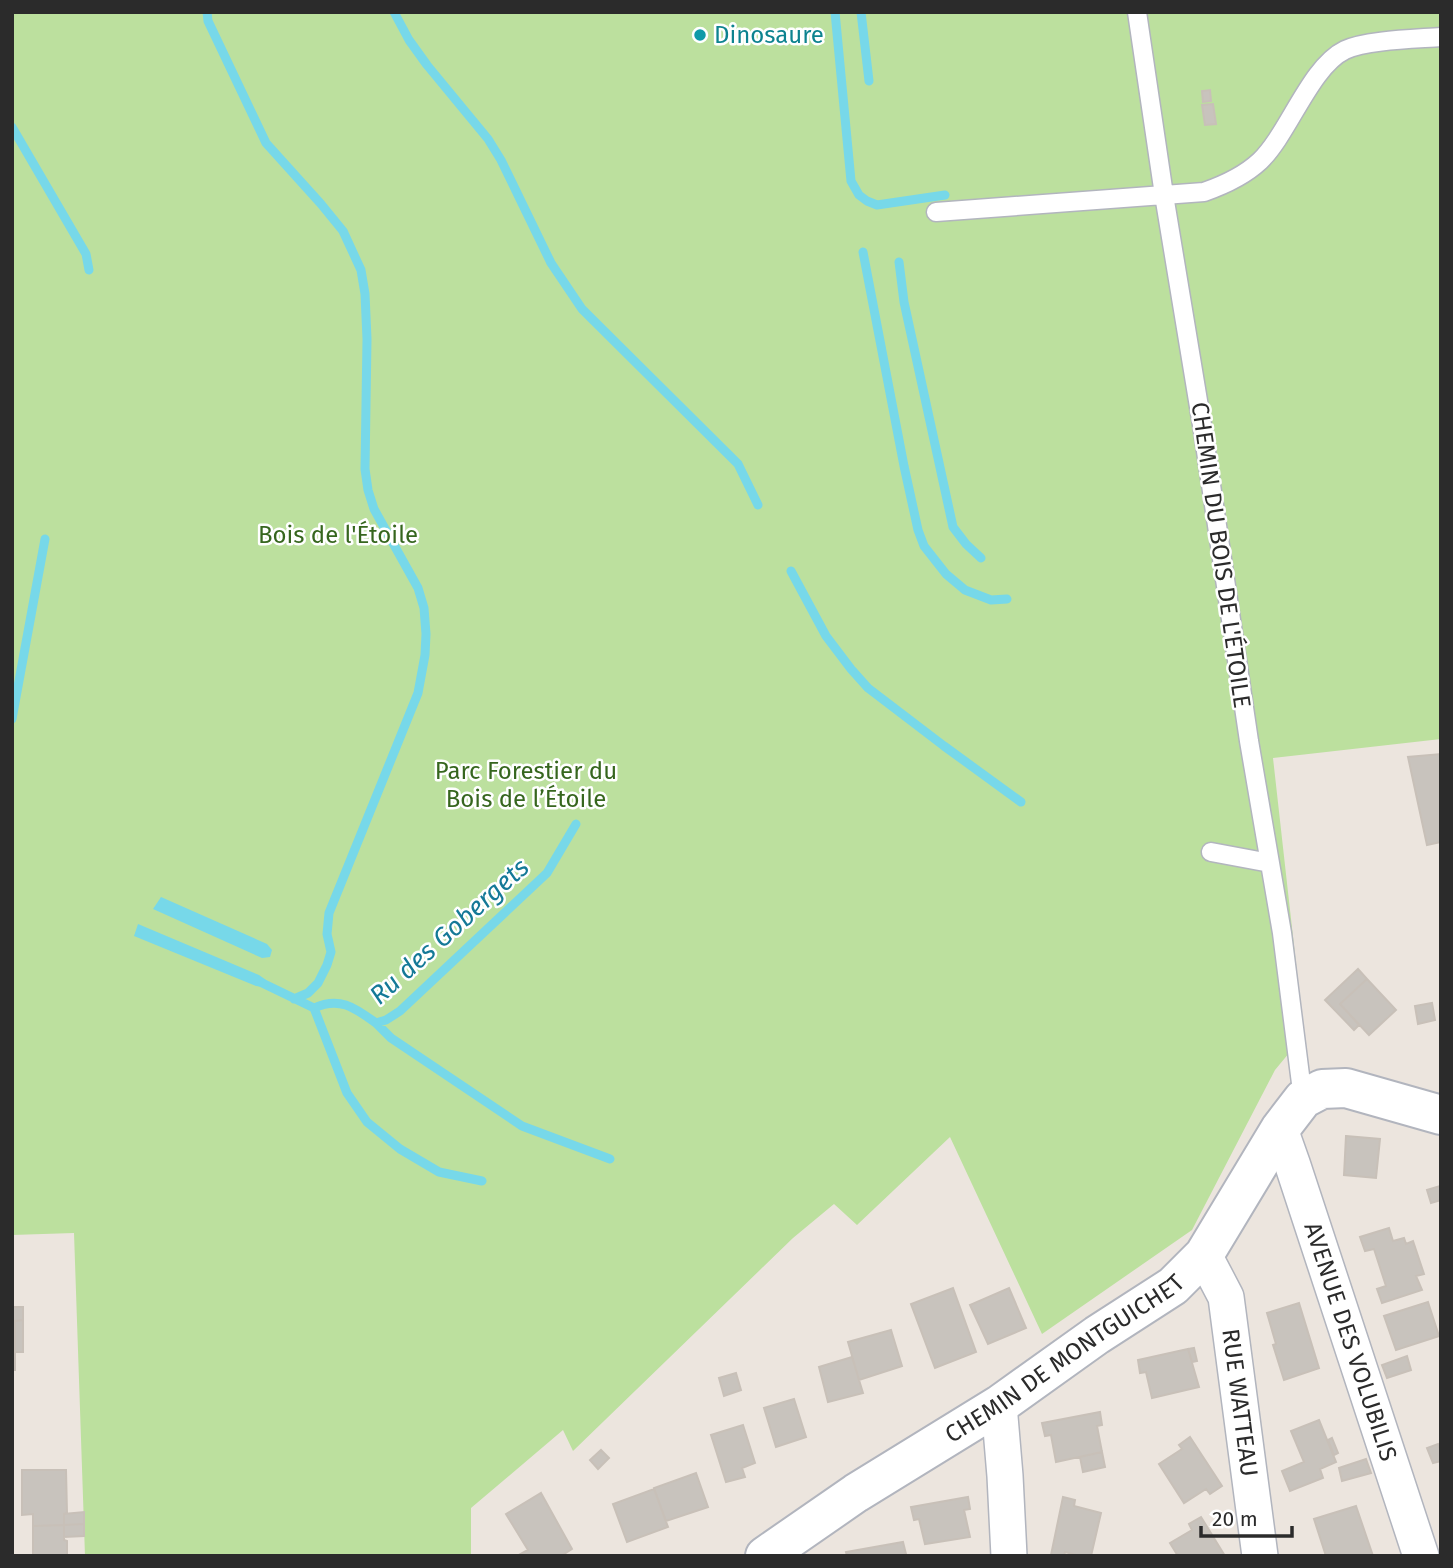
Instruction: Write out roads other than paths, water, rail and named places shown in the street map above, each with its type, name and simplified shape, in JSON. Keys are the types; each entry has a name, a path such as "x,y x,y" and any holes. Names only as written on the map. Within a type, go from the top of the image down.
{"street":[{"path":"1303,1099 1322,1089 1346,1088 1441,1115"},
{"name":"CHEMIN DE MONTGUICHET","path":"765,1556 856,1493 999,1405 1097,1335 1173,1286 1204,1255 1280,1129 1303,1099"},
{"name":"AVENUE DES VOLUBILIS","path":"1280,1129 1421,1556"},
{"name":"RUE WATTEAU","path":"1204,1255 1226,1297 1260,1556"},
{"path":"999,1405 1009,1556"}],"lane":[{"name":"CHEMIN DU BOIS DE L'ÉTOILE","path":"1137,12 1249,741 1282,933 1303,1099"},
{"path":"936,212 1204,192 1226,184 1261,160 1325,65 1336,55 1346,49 1377,43 1441,37"},
{"path":"1211,852 1270,863"}],"water":[{"path":"161,897 267,944 272,950 270,957 262,958 153,909"},
{"path":"138,924 259,975 266,980 264,987 134,936"}],"waterway":[{"path":"207,12 208,21 266,143 343,231 361,270 367,339 365,469 368,490 374,509 418,588 424,608 425,655 418,693 329,913 327,934 331,952 327,965 318,983 308,993 294,999"},
{"path":"394,12 427,65 488,139 551,263 582,309 738,464 758,505"},
{"path":"835,12 851,181 859,195 877,205 945,195"},
{"path":"861,12 869,81"},
{"path":"12,127 86,254 89,270"},
{"path":"863,252 904,466 924,546 946,574 965,590 991,600 1007,599"},
{"path":"899,262 904,302 953,527 981,558"},
{"path":"12,719 45,539"},
{"path":"791,571 826,636 868,688 1021,802"},
{"name":"Ru des Gobergets","path":"256,980 314,1008 332,1003 347,1005 376,1023 386,1020 400,1011 547,873 576,824"},
{"path":"314,1008 347,1093 367,1122 400,1149 439,1172 482,1181"},
{"path":"376,1023 391,1038 522,1126 610,1159"}],"place":[{"name":"Dinosaure","path":"700,35"}],"park label":[{"name":"Bois de l'Étoile","path":"338,535"},
{"name":"Parc Forestier du Bois de l’Étoile","path":"526,785"}]}
